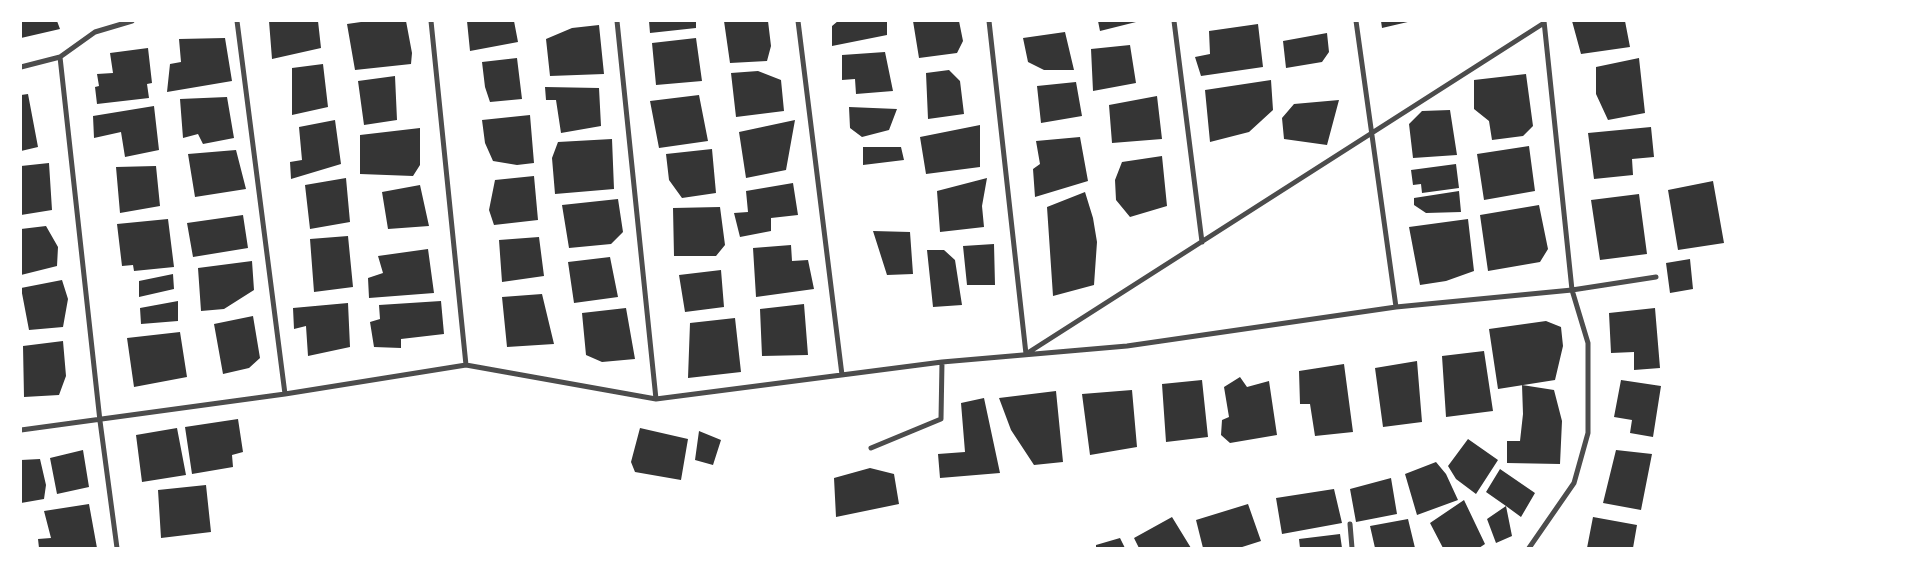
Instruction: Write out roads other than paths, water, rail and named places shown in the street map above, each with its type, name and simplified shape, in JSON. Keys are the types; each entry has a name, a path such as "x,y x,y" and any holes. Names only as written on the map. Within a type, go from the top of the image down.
{"street":[{"path":"21,67 60,57 95,32 132,21"},
{"path":"238,21 285,394"},
{"path":"432,21 466,365"},
{"path":"617,21 656,399"},
{"path":"798,21 842,375"},
{"path":"989,21 1026,354"},
{"path":"1174,21 1202,242"},
{"path":"1356,21 1396,307"},
{"path":"1026,354 1544,22 1572,290 1588,343 1588,433 1574,483 1529,548"},
{"path":"60,57 100,421 117,548"},
{"path":"21,430 100,421 285,394 466,365 656,399 942,362 1127,346 1396,307 1572,290 1656,277"},
{"path":"871,448 941,419 942,362"},
{"path":"1350,524 1352,548"}]}
